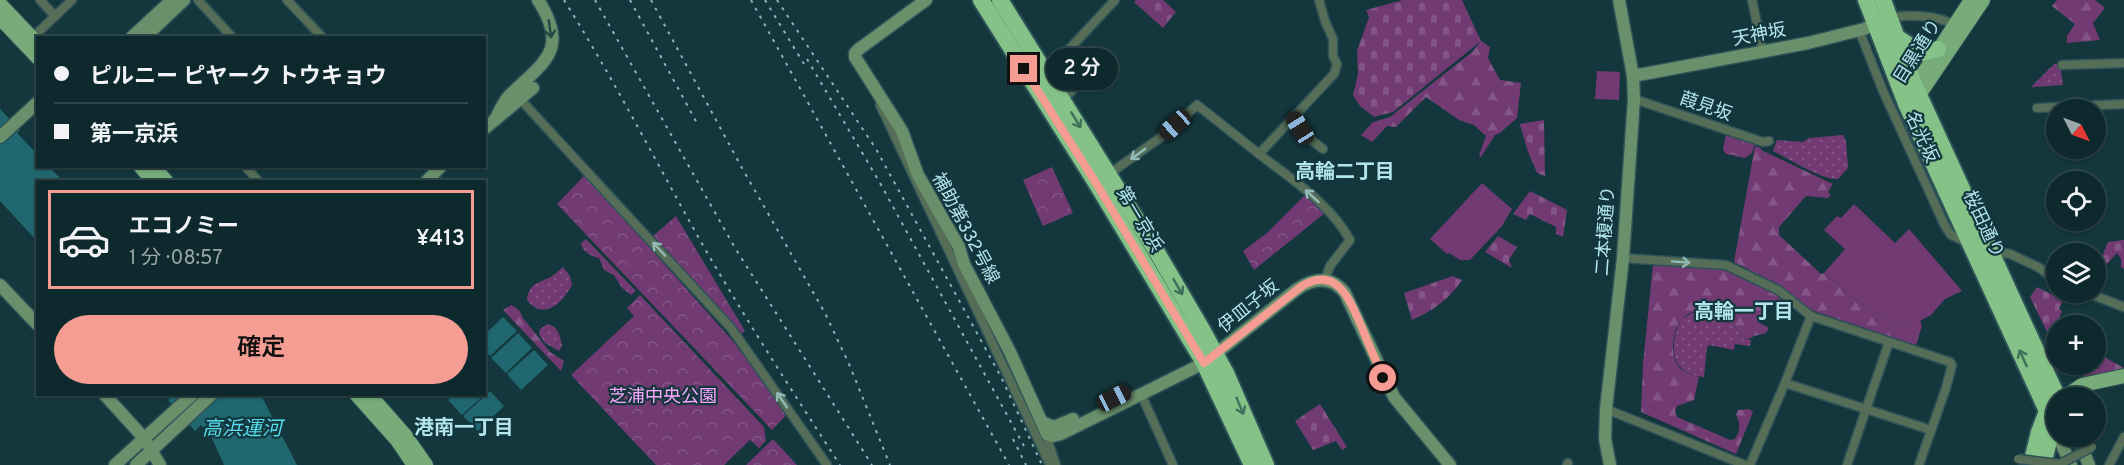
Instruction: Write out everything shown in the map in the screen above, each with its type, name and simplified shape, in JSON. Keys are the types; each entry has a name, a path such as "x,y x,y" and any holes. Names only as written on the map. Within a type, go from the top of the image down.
{"highway":[{"name":"桜田通り","path":"1866,0 1897,37 1913,94 1992,252 2055,387"},
{"name":"桜田通り","path":"1883,0 1883,22 1971,244 2046,402"},
{"name":"第一京浜","path":"993,4 1047,73 1169,273 1252,465"},
{"name":"第一京浜","path":"993,4 1096,183 1206,357 1226,374 1266,465"},
{"path":"1897,37 1921,53 1938,49"},
{"path":"2025,462 2039,432 2046,427"},
{"path":"2043,465 2048,447"}],"main road":[{"name":"目黒通り","path":"1913,94 1938,49 1971,0"},
{"name":"目黒通り","path":"1913,94 1983,0"},
{"path":"0,4 35,41"},
{"path":"0,18 36,56"},
{"path":"142,168 152,180"},
{"path":"155,168 165,180"},
{"path":"2079,387 2124,376"},
{"path":"358,396 397,440 414,465"},
{"path":"371,396 405,435 426,465"}],"street":[{"path":"40,0 55,16"},
{"path":"39,36 72,0"},
{"path":"133,36 172,0"},
{"path":"146,36 184,0"},
{"path":"198,0 231,36"},
{"path":"287,0 321,36"},
{"path":"495,120 507,98 535,74 548,54 551,28 538,0"},
{"path":"927,0 855,53 1050,465"},
{"path":"1047,73 1114,0"},
{"path":"1259,154 1329,82 1334,74 1337,64 1333,56 1333,39 1319,0"},
{"name":"二本榎通り","path":"1610,465 1605,439 1606,408 1623,258 1634,99 1633,76 1619,0"},
{"path":"1752,0 1763,52"},
{"path":"1883,22 1901,16 1944,20 1954,26"},
{"name":"天神坂","path":"1633,76 1808,43 1883,22"},
{"name":"名光坂","path":"1859,30 1885,96 1945,226 1952,235 1971,244 1992,252 2010,254 2046,273"},
{"name":"補助第332号線","path":"855,53 857,62 902,131 918,175 959,247 964,264 1010,352 1047,434 1053,436 1061,434 1206,357"},
{"path":"2062,65 2124,63"},
{"path":"1070,93 1082,79"},
{"path":"486,127 533,88"},
{"path":"0,137 8,124 36,94"},
{"path":"520,99 731,328 827,465"},
{"name":"葭見坂","path":"1634,99 1763,142 1769,141"},
{"path":"8,124 36,103"},
{"path":"2037,108 2124,104"},
{"path":"1109,174 1164,135 1197,105 1327,210 1350,240 1330,266 1325,279 1339,286 1345,293 1394,397 1450,465"},
{"path":"1293,117 1305,135 1323,149"},
{"path":"247,168 257,180"},
{"path":"428,180 439,168"},
{"path":"1623,258 1726,266 1778,291 1811,316 1951,363 1946,388 1918,465"},
{"name":"伊皿子坂","path":"1206,357 1232,342 1302,286 1325,279"},
{"path":"0,285 36,323"},
{"path":"2106,300 2124,307"},
{"path":"1750,465 1811,316"},
{"path":"1847,465 1888,342"},
{"path":"1056,465 1047,438 1206,357"},
{"path":"1173,465 1141,394 1206,357"},
{"path":"1785,383 1932,430"},
{"path":"106,396 144,438 160,465"},
{"path":"115,465 191,396"},
{"path":"136,465 210,396"},
{"path":"1606,408 1745,465"},
{"path":"2109,465 2124,437"},
{"path":"2062,447 2066,464"},
{"path":"2082,447 2090,465"},
{"path":"2025,462 2066,464 2092,447"},
{"path":"2043,465 2055,457 2066,464"}],"green space":[{"path":"1136,0 1163,0 1176,12 1163,28 1134,2"},
{"path":"1403,0 1462,0 1481,41 1393,112 1374,117 1360,106 1353,95 1358,74 1357,51 1369,17 1366,10"},
{"path":"2057,0 2095,0 2105,8 2093,23 2100,40 2067,43 2067,36 2075,24 2052,6"},
{"path":"1481,41 1490,47 1488,58 1500,80 1521,83 1517,118 1495,135 1481,157 1479,155 1486,136 1474,125 1459,120 1426,97 1396,127 1387,126 1372,142 1361,135 1373,122 1390,117 1472,52"},
{"path":"2054,64 2060,64 2063,85 2031,87"},
{"path":"1597,71 1620,72 1619,100 1595,99"},
{"path":"1544,120 1545,176 1537,173 1520,124"},
{"path":"1726,133 1755,142 1752,153 1745,158 1726,154 1723,150"},
{"path":"1843,135 1846,141 1848,168 1838,179 1814,173 1773,151 1777,140 1803,142 1809,138"},
{"path":"1755,146 1833,184 1828,192 1831,195 1828,198 1806,196 1779,227 1779,235 1821,274 1824,273 1874,312 1908,327 1920,320 1922,326 1916,345 1811,310 1779,285 1734,262"},
{"path":"1052,167 1073,213 1043,226 1023,180"},
{"name":"芝浦中央公園","path":"585,175 731,339 788,413 772,430 557,204"},
{"path":"1482,183 1512,209 1502,226 1470,260 1460,260 1447,254 1430,239"},
{"path":"1530,191 1567,210 1563,237 1556,234 1556,227 1530,214 1526,220 1513,214"},
{"path":"1305,195 1325,213 1254,270 1243,251 1267,233"},
{"path":"1854,204 1895,243 1909,229 1962,291 1945,299 1931,315 1908,327 1874,312 1842,288 1824,273 1845,249 1824,230 1837,216 1841,218"},
{"path":"676,216 745,331 741,334 653,236"},
{"path":"1498,236 1517,247 1509,260 1512,268 1485,252"},
{"path":"586,239 636,291 631,295 622,288 614,275 604,270 599,258 585,251 581,243"},
{"path":"2124,240 2124,269 2121,267 2121,259 2117,253 2106,264 2108,242"},
{"path":"1653,264 1725,267 1782,296 1778,308 1767,304 1758,322 1769,328 1766,333 1749,339 1741,338 1730,316 1715,306 1688,314 1681,320 1676,331 1673,352 1677,364 1685,372 1699,377 1694,400 1677,406 1675,411 1677,417 1730,440 1735,439 1739,430 1736,415 1738,410 1749,409 1753,412 1736,454 1641,412 1643,364"},
{"path":"563,267 570,276 572,285 564,298 546,309 533,306 527,300 534,285 551,277"},
{"path":"1453,276 1462,280 1452,293 1433,308 1412,320 1404,293"},
{"path":"2037,287 2046,292 2046,303 2062,303 2059,309 2062,311 2060,315 2046,315 2046,330 2030,297"},
{"name":"芝浦中央公園","path":"640,295 764,427 766,441 759,448 750,440 724,465 656,465 571,375 634,316 627,308"},
{"path":"511,305 518,310 550,352 564,361 561,371 503,310"},
{"path":"1715,306 1730,316 1741,338 1751,340 1750,346 1735,344 1734,350 1709,345 1704,377 1692,375 1678,364 1675,357 1677,329 1681,319 1696,311"},
{"path":"548,324 555,327 558,332 562,346 559,351 545,343 539,334 540,329"},
{"path":"2106,358 2124,368 2124,370 2106,374"},
{"path":"2084,375 2098,375 2083,378"},
{"path":"1320,404 1347,447 1342,450 1336,441 1313,450 1295,421"},
{"path":"773,439 797,465 746,465"}],"water":[{"path":"0,109 20,130 17,133 36,153 36,168 50,168 62,180 36,180 36,240 0,201"},
{"path":"503,317 517,331 490,356 486,352 486,333"},
{"path":"518,333 532,348 506,373 491,358"},
{"path":"534,350 548,365 521,390 507,374"},
{"path":"490,391 504,406 478,431 463,416"},
{"name":"高浜運河","path":"172,396 262,396 297,465 224,465 211,436 201,425 195,431 168,400"},
{"path":"452,396 483,396 462,415 448,400"}],"railway":[{"path":"564,0 619,92 721,277 840,465"},
{"path":"595,0 735,248 872,465"},
{"path":"630,0 698,125"},
{"path":"651,0 742,168 825,313 849,364 890,465"},
{"path":"751,0 1009,465"},
{"path":"765,0 807,69"},
{"path":"777,0 876,149 1001,377 1042,465"},
{"path":"807,59 880,183 1024,446"},
{"path":"1013,439 1026,465"}],"district":[{"name":"高輪二丁目","path":"1345,171"},
{"name":"高輪一丁目","path":"1744,311"},
{"name":"港南一丁目","path":"464,427"}],"route":[{"path":"1024,69 1096,183 1204,363 1275,309 1296,290 1308,282 1325,279 1339,286 1345,293 1383,378"}]}
